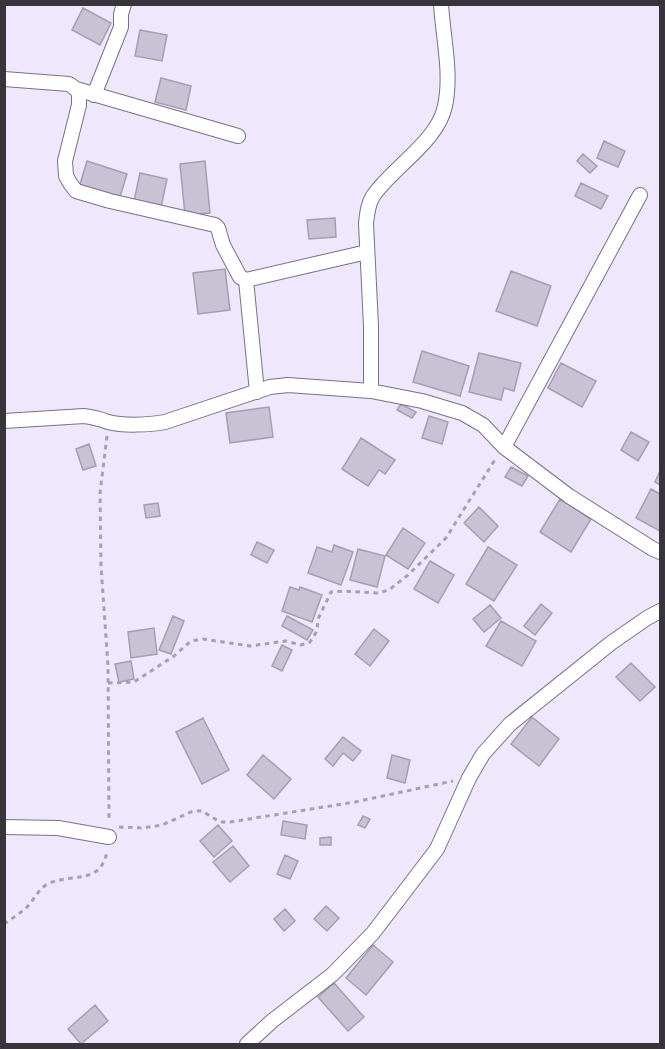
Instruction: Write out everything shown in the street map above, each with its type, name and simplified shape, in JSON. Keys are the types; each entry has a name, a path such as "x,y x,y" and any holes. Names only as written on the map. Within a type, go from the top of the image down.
{"street":[{"path":"94,94 121,27 120,14 124,4"},
{"path":"371,391 371,326 366,223 368,209 372,198 434,131 445,108 447,83 441,4"},
{"path":"4,79 69,84 76,89 238,136"},
{"path":"76,89 79,94 79,105 65,161 66,176 76,191 215,225 240,277 246,280 367,252"},
{"path":"504,447 640,195"},
{"path":"246,280 257,392"},
{"path":"4,421 84,416 110,422 151,425 270,387 288,385 371,391 422,401 462,413 483,425 504,447 569,496 660,552"},
{"path":"247,1044 272,1021 333,974 373,933 437,849 469,778 483,754 510,724 611,643 660,611"},
{"path":"4,827 58,828 109,837"}],"path":[{"path":"110,422 100,493 101,566 108,666 109,827 143,828 162,825 197,811 202,811 220,822 230,822 355,802 469,778"},
{"path":"108,683 134,682 174,656 191,641 203,639 250,646 286,641 301,645 310,642 317,631 318,619 331,592 377,593 388,590 408,575 446,538 504,447"},
{"path":"4,924 28,906 49,883 88,876 95,872 105,861 109,837"}],"building":[{"path":"83,8 111,23 100,45 72,30"},
{"path":"140,30 167,35 162,61 135,56"},
{"path":"161,78 191,86 186,110 155,102"},
{"path":"604,141 625,151 618,167 597,158"},
{"path":"583,154 597,166 590,173 577,161"},
{"path":"87,161 127,174 118,203 78,191"},
{"path":"205,161 210,213 185,215 180,164"},
{"path":"140,173 167,179 161,207 134,201"},
{"path":"581,183 608,196 601,209 575,196"},
{"path":"335,218 336,237 309,239 307,220"},
{"path":"225,269 230,310 198,314 193,273"},
{"path":"511,271 551,286 537,326 496,311"},
{"path":"422,351 469,366 460,396 413,382"},
{"path":"479,353 521,363 514,391 504,388 501,400 469,392"},
{"path":"561,363 596,381 582,407 548,388"},
{"path":"401,404 416,412 412,418 397,410"},
{"path":"269,407 273,437 230,443 226,413"},
{"path":"429,416 448,422 442,444 422,438"},
{"path":"631,432 649,442 638,461 621,450"},
{"path":"361,438 395,460 385,474 379,470 368,486 342,469"},
{"path":"89,444 96,466 83,470 76,449"},
{"path":"511,467 528,476 522,486 505,477"},
{"path":"660,471 660,485 655,482"},
{"path":"651,489 660,494 660,531 636,518"},
{"path":"560,499 591,519 571,552 540,532"},
{"path":"158,503 160,516 146,518 144,505"},
{"path":"479,507 498,526 484,542 464,523"},
{"path":"403,528 425,543 408,569 386,555"},
{"path":"257,542 274,550 267,563 251,555"},
{"path":"334,545 353,552 341,585 308,573 317,547 332,552"},
{"path":"488,547 517,565 494,601 466,584"},
{"path":"358,549 385,556 377,587 350,580"},
{"path":"430,561 454,575 438,603 414,589"},
{"path":"290,587 299,590 300,587 322,595 312,622 282,611"},
{"path":"541,604 552,613 535,635 524,626"},
{"path":"490,605 501,618 484,632 473,619"},
{"path":"173,616 184,621 171,654 159,650"},
{"path":"287,616 313,630 307,640 282,626"},
{"path":"501,621 536,641 522,666 486,646"},
{"path":"154,628 157,654 131,658 128,632"},
{"path":"374,629 389,641 370,666 355,654"},
{"path":"282,645 292,650 282,671 272,666"},
{"path":"131,661 134,679 119,682 115,664"},
{"path":"631,663 655,687 640,701 616,677"},
{"path":"532,717 559,739 539,766 511,744"},
{"path":"203,718 229,770 202,784 176,732"},
{"path":"343,737 361,751 353,761 343,753 333,766 325,759"},
{"path":"263,755 291,779 274,799 247,775"},
{"path":"392,755 410,760 405,783 387,778"},
{"path":"363,816 370,819 365,828 358,825"},
{"path":"283,821 307,825 305,839 281,835"},
{"path":"218,825 232,841 214,857 200,841"},
{"path":"331,837 331,845 320,845 320,838"},
{"path":"233,846 249,866 230,882 213,862"},
{"path":"285,855 298,861 290,879 277,874"},
{"path":"326,906 339,918 327,931 314,919"},
{"path":"285,909 295,921 284,931 274,919"},
{"path":"373,945 393,962 366,995 346,978"},
{"path":"334,983 364,1017 348,1031 318,997"},
{"path":"95,1005 108,1021 81,1044 68,1029"}]}
